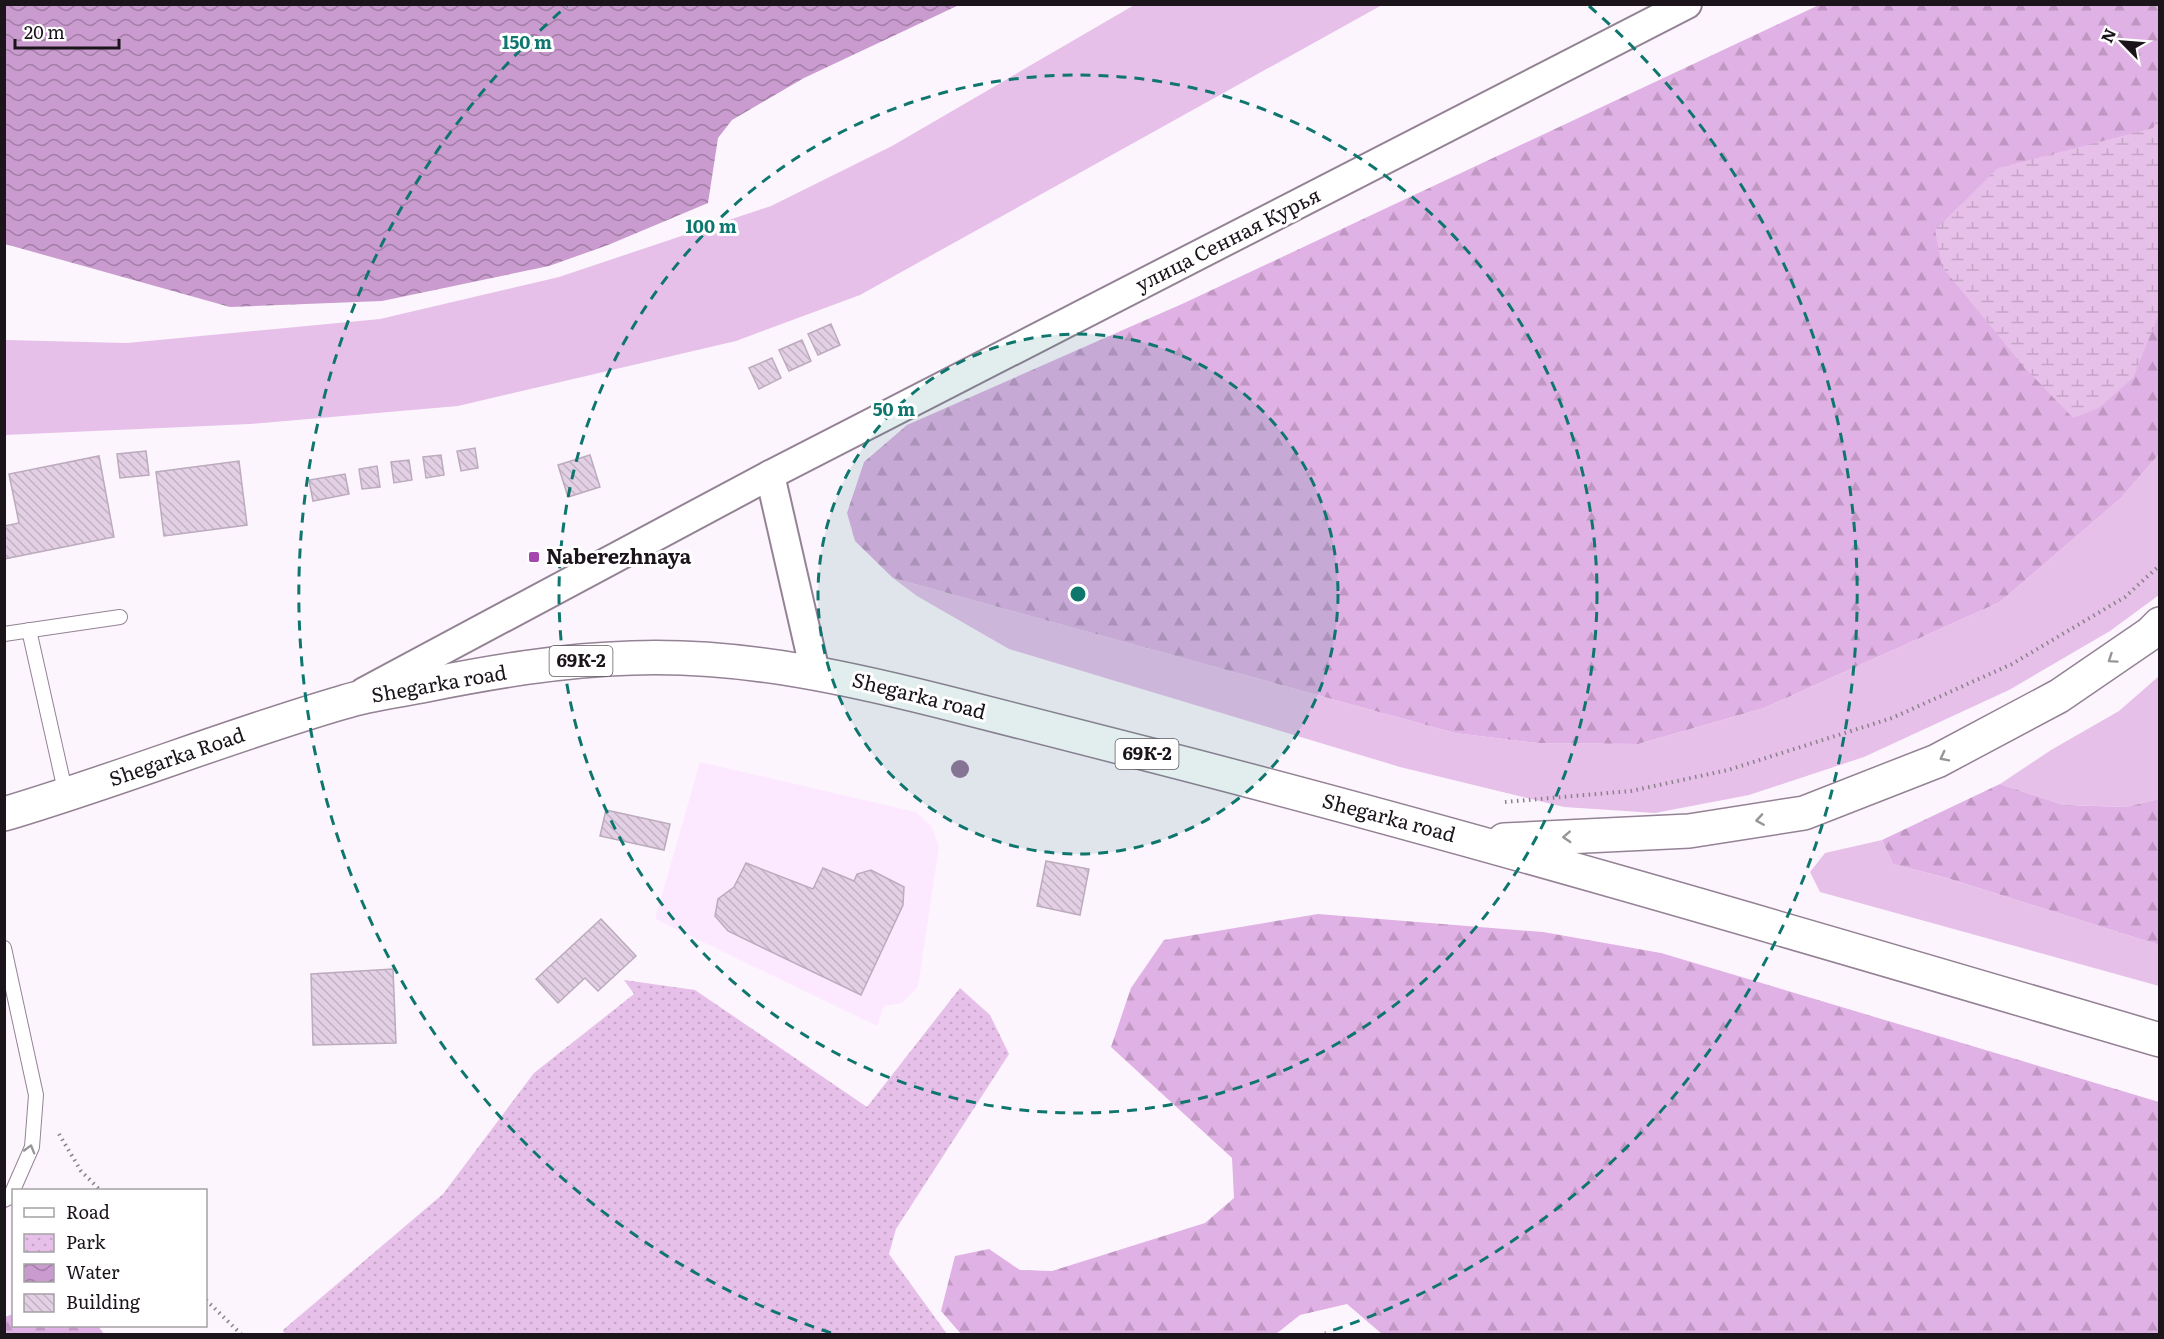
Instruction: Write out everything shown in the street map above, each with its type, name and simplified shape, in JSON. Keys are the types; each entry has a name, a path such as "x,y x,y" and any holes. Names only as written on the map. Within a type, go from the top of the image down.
{"main road":[{"path":"1477,842 1689,831 1804,813 1937,761 2059,696 2151,633 2160,624"},
{"name":"Shegarka road","path":"349,700 474,675 603,660 695,658 815,672 900,691 1214,771 1477,842 2160,1040"},
{"name":"Shegarka Road","path":"4,814 66,796 219,742 349,700"}],"street":[{"name":"улица Сенная Курья","path":"349,700 770,475 1687,4"},
{"path":"770,475 815,672"}],"lane":[{"path":"4,634 120,616"},
{"path":"29,630 66,796"},
{"path":"4,948 36,1095 32,1147 14,1189"}],"path":[{"path":"1505,802 1631,791 1717,772 1892,718 2012,664 2125,597 2160,565"},
{"path":"36,1095 81,1171 98,1189"},
{"path":"207,1301 241,1335"}],"shaded area":[{"path":"700,762 916,812 931,826 939,846 918,987 902,1003 884,1006 877,1026 655,919"}],"green space":[{"path":"1136,4 1382,5 860,295 736,341 458,406 250,424 5,435 5,340 127,343 380,319 559,277 771,206 892,146"},
{"path":"1819,5 2159,5 2159,454 2121,498 2000,602 1764,708 1638,744 1537,743 1455,733 893,578 855,541 847,513 864,462 907,425 1182,304"},
{"path":"2159,116 2159,314 2133,378 2099,408 2073,418 2024,367 1942,267 1935,230 1998,168 2153,128"},
{"path":"2159,454 2159,595 2110,631 2009,690 1864,757 1749,795 1655,813 1564,807 1400,767 1009,649 917,596 893,578 1455,733 1537,743 1638,744 1764,708 2000,602 2121,498"},
{"path":"2159,676 2159,799 2126,807 2064,805 2000,784 2051,750 2119,711"},
{"path":"2000,784 2064,805 2126,807 2159,799 2159,945 1947,878 1893,864 1882,840"},
{"path":"1882,840 1893,864 1947,878 2159,945 2159,986 1820,892 1810,872 1825,853"},
{"path":"1318,914 1543,932 1661,953 2159,1102 2159,1334 1382,1334 1347,1304 1300,1315 1276,1334 961,1334 941,1311 955,1256 989,1249 1020,1270 1052,1271 1205,1223 1234,1198 1232,1158 1111,1047 1131,988 1164,940"},
{"path":"624,980 695,990 867,1107 960,988 990,1015 1009,1054 896,1229 889,1254 947,1334 284,1334 283,1330 443,1194 534,1073 634,994"},
{"path":"12,1314 12,1327 99,1327 104,1334 5,1334 5,1317"}],"water":[{"path":"4,5 959,5 804,78 732,120 718,138 708,203 608,245 549,266 382,301 230,307 5,244"}],"building":[{"path":"831,324 840,345 818,355 808,334"},
{"path":"802,340 811,361 789,371 779,350"},
{"path":"772,358 781,378 759,389 749,368"},
{"path":"475,448 478,468 461,471 457,451"},
{"path":"146,451 149,475 120,478 117,454"},
{"path":"441,455 444,475 426,478 423,457"},
{"path":"590,455 600,487 568,497 558,465"},
{"path":"99,456 114,537 4,559 4,526 19,523 9,474"},
{"path":"409,460 412,480 394,483 391,462"},
{"path":"239,461 247,525 164,536 156,472"},
{"path":"377,466 380,487 362,489 359,469"},
{"path":"345,474 349,494 313,501 309,480"},
{"path":"606,810 670,824 664,850 600,836"},
{"path":"1046,861 1089,869 1080,915 1037,906"},
{"path":"746,863 813,889 823,868 854,881 857,874 871,870 904,887 903,905 861,995 728,931 715,916 718,899 734,887"},
{"path":"601,919 636,956 598,991 585,978 558,1003 536,979"},
{"path":"393,969 396,1043 313,1045 311,974"}],"place":[{"name":"Naberezhnaya","path":"534,557"}]}
